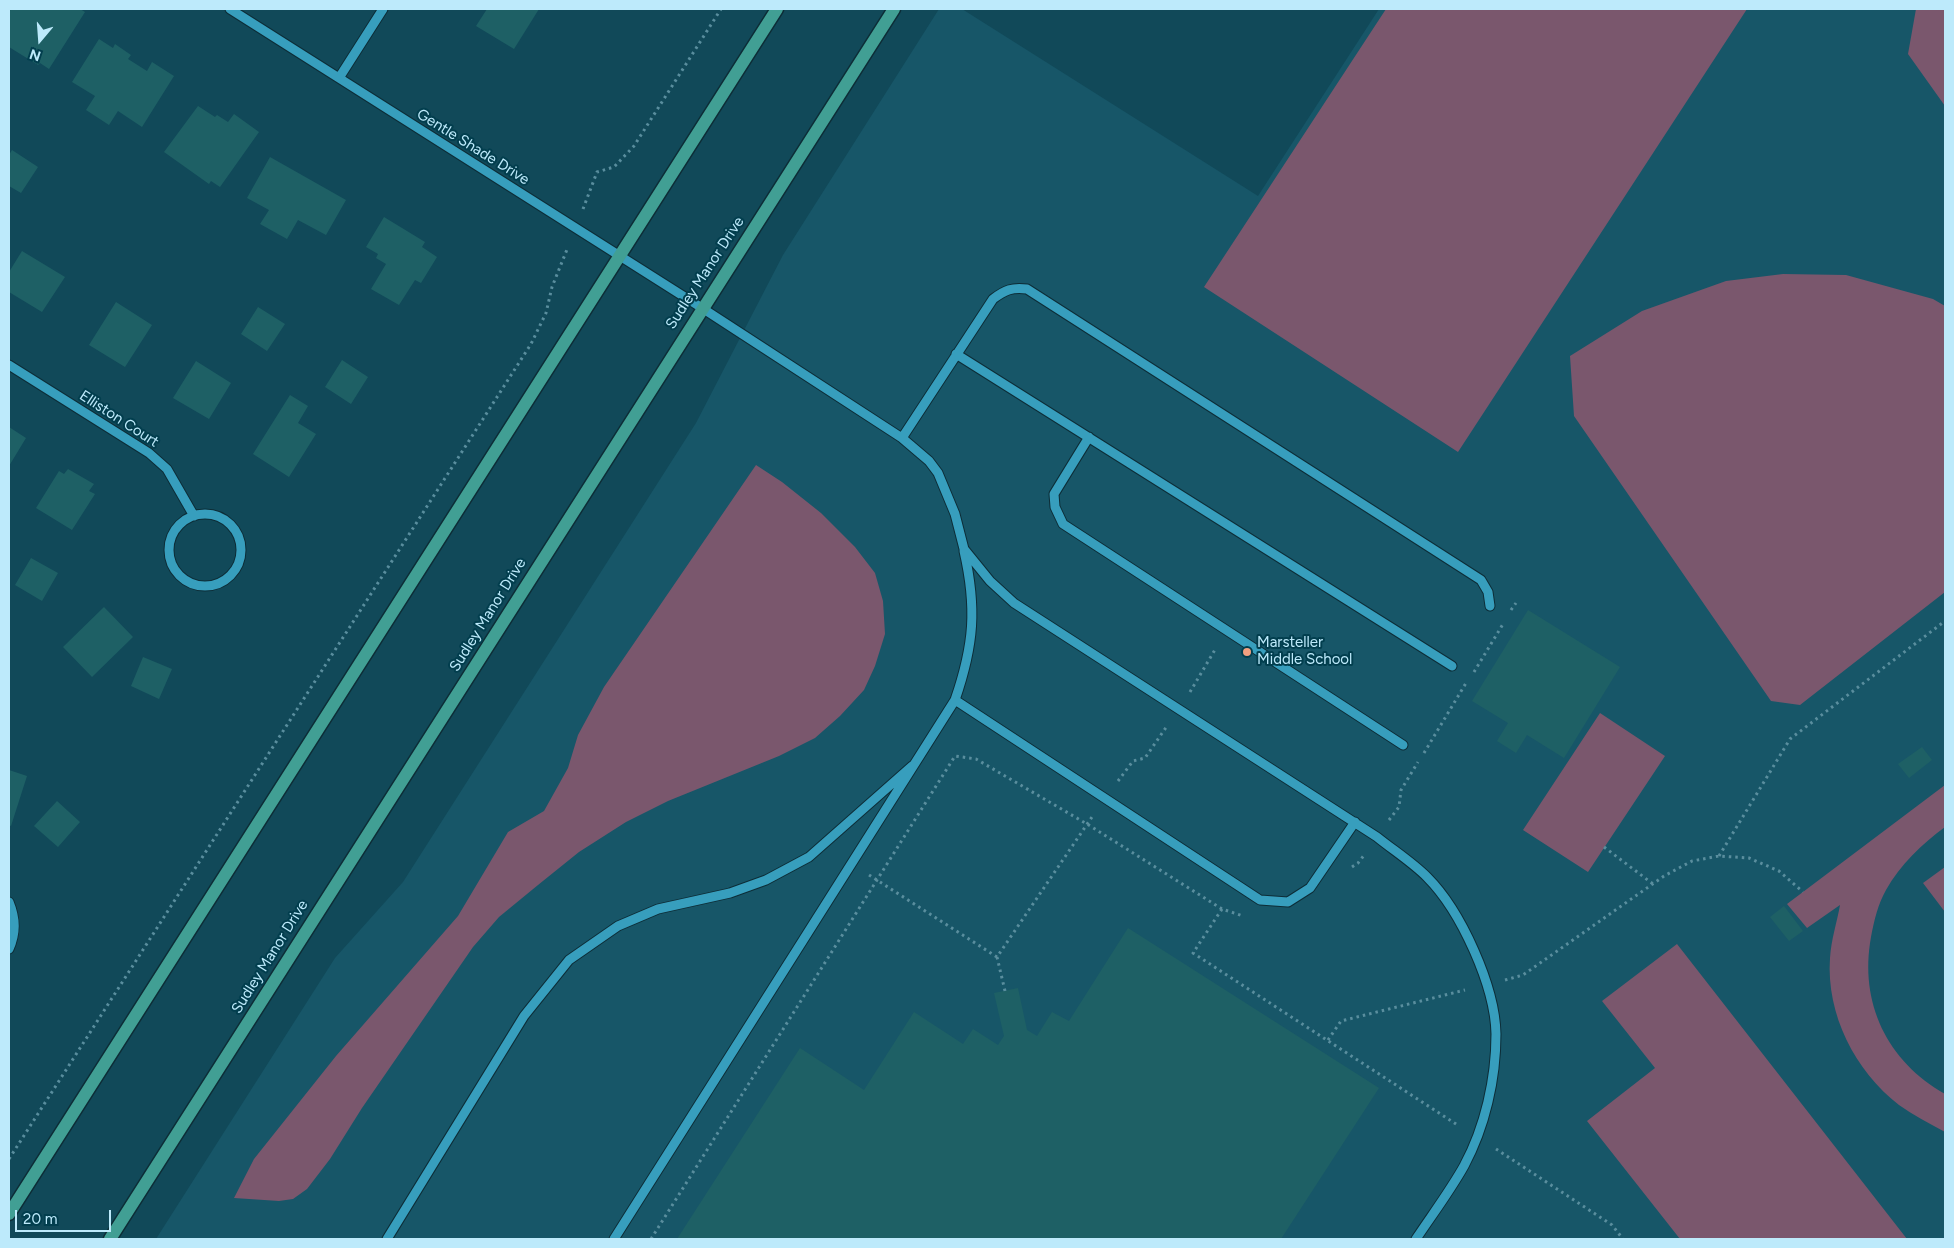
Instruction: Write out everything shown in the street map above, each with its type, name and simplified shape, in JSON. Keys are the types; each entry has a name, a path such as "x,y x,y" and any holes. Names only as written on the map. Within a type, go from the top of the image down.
{"main road":[{"path":"9,1214 778,9"},
{"name":"Sudley Manor Drive","path":"110,1239 894,9"}],"street":[{"name":"Gentle Shade Drive","path":"230,9 702,308 902,438 929,461 938,473 955,514 970,577 972,607 972,638 964,673 955,700 614,1239"},
{"path":"339,78 384,9"},
{"path":"902,438 993,298 1004,290 1027,289 1481,580 1488,592 1490,606"},
{"path":"956,354 1452,666"},
{"name":"Elliston Court","path":"9,365 149,453 167,469 194,516"},
{"path":"1089,438 1054,494 1054,507 1063,524 1403,745"},
{"path":"207,514 222,518 232,526 240,540 241,552 237,565 230,576 219,583 205,586 191,584 176,572 169,557 170,540 178,525 194,516 207,514"},
{"path":"964,549 990,581 1014,603 1377,837 1427,877 1450,905 1472,945 1486,984 1496,1033 1493,1079 1482,1123 1464,1165 1416,1239"},
{"path":"955,700 1260,900 1288,902 1310,888 1354,822"},
{"path":"387,1239 524,1016 569,960 618,926 658,909 739,890 766,880 809,857 919,759"},
{"path":"9,902 14,920 14,936 9,949"}],"path":[{"path":"597,172 614,167 634,146 721,9"},
{"path":"9,1159 531,344 546,313 552,287"},
{"path":"1719,856 1790,739 1945,621"},
{"path":"651,1239 955,756 976,759 1087,824"},
{"path":"1604,847 1653,884"},
{"path":"1328,1040 1341,1021 1523,975 1653,884 1692,861 1719,856 1749,858 1780,871 1803,892"},
{"path":"852,865 997,957"},
{"path":"1222,909 1193,953 1612,1225 1623,1239"}],"shaded area":[{"name":"Marsteller Middle School","path":"939,9 962,9 1258,196 1379,9 1945,9 1945,1239 156,1239 335,958 403,882 696,423 783,255"},
{"path":"1386,9 1747,9 1458,452 1204,287"},
{"path":"1916,9 1945,9 1945,106 1908,54"},
{"path":"1783,274 1846,275 1933,299 1945,306 1945,592 1800,705 1771,701 1574,416 1570,356 1642,311 1726,281"},
{"path":"756,465 782,482 821,513 855,547 875,573 883,601 885,634 875,666 864,690 840,716 815,738 779,756 668,801 626,822 579,852 538,885 499,917 473,947 362,1108 330,1159 307,1189 293,1199 279,1201 234,1198 254,1159 336,1056 458,916 508,832 544,811 568,768 578,735 604,687"},
{"path":"1600,713 1665,756 1588,872 1523,830"},
{"path":"1945,785 1945,827 1912,856 1886,890 1875,919 1868,961 1869,985 1874,1007 1882,1028 1893,1047 1907,1065 1945,1094 1945,1132 1904,1109 1883,1091 1869,1076 1846,1040 1838,1020 1830,979 1830,958 1840,905 1807,928 1787,904"},
{"path":"1945,867 1945,912 1923,883"},
{"path":"1677,944 1907,1239 1680,1239 1587,1121 1655,1068 1602,1001"}],"building":[{"path":"11,9 80,9 85,12 49,69 40,63 38,65 9,47 9,12"},
{"path":"487,9 539,9 514,49 476,26"},
{"path":"99,39 113,48 115,44 131,55 128,59 147,71 152,62 174,76 142,127 118,111 109,125 86,110 95,96 72,82"},
{"path":"198,106 215,117 217,115 228,122 234,114 259,132 220,187 211,181 209,184 164,152"},
{"path":"12,150 38,167 21,193 9,186 9,155"},
{"path":"270,157 346,200 326,235 298,220 287,239 260,224 269,210 247,198"},
{"path":"384,217 425,242 422,247 437,257 421,283 415,280 399,305 371,289 386,264 376,258 378,254 366,247"},
{"path":"22,251 65,277 42,312 9,292 9,272"},
{"path":"116,302 152,325 125,367 89,345"},
{"path":"258,307 285,324 267,351 241,334"},
{"path":"342,360 368,377 351,404 325,387"},
{"path":"196,361 231,383 209,419 173,398"},
{"path":"290,395 308,406 298,423 316,434 289,477 253,454"},
{"path":"9,427 26,438 9,466"},
{"path":"68,469 94,484 89,491 95,494 72,530 36,508 59,471 64,474"},
{"path":"31,558 58,573 42,601 15,585"},
{"path":"104,607 133,637 92,677 63,647"},
{"path":"1528,610 1620,667 1564,758 1527,735 1516,753 1497,741 1508,723 1472,701"},
{"path":"143,657 172,669 159,699 131,686"},
{"path":"1922,747 1932,760 1909,778 1898,764"},
{"path":"9,770 27,776 11,826 9,825"},
{"path":"57,801 80,822 58,847 34,826"},
{"path":"1784,906 1803,931 1789,941 1770,917"},
{"path":"1128,928 1379,1088 1281,1239 677,1239 800,1048 864,1090 914,1012 963,1044 973,1029 998,1045 1004,1036 994,993 1018,988 1027,1030 1037,1036 1052,1012 1069,1021"}],"place":[{"name":"Marsteller Middle School","path":"1247,652"}]}
